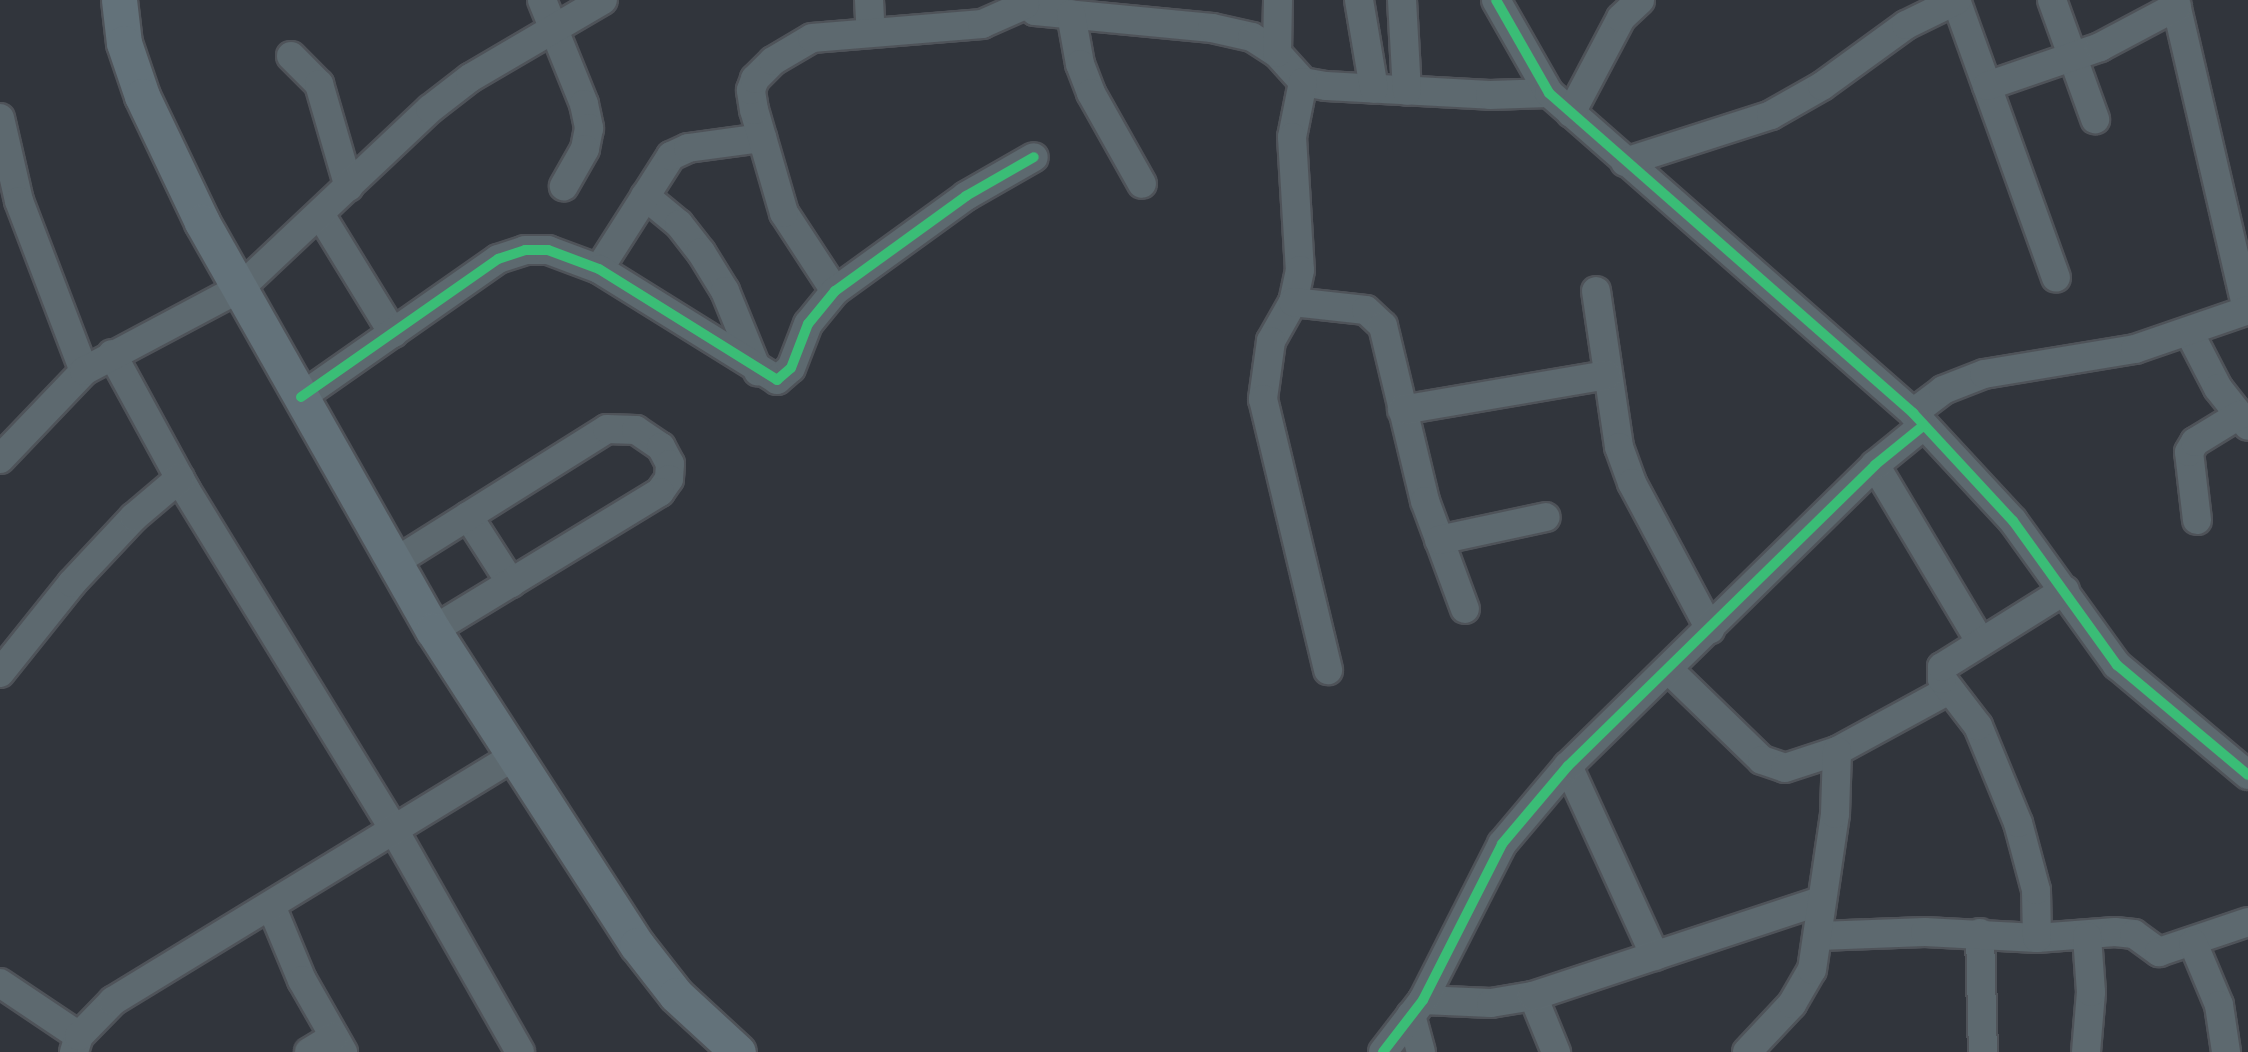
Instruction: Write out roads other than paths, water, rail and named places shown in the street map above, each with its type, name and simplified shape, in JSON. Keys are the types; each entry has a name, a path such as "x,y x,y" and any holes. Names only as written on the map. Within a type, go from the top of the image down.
{"main road":[{"path":"118,0 124,43 142,96 240,289 433,630 637,945 676,995 738,1052"}],"street":[{"path":"542,0 551,30 584,104 589,128 585,149 565,186"},
{"path":"0,459 84,371 240,289 440,101 603,0"},
{"path":"869,0 871,33"},
{"path":"1277,53 1278,0"},
{"path":"1359,0 1374,89"},
{"path":"1402,0 1407,26 1407,91"},
{"path":"1496,0 1549,93 1918,419 2013,521 2117,665 2248,775"},
{"path":"1571,113 1621,18 1640,0"},
{"path":"1625,162 1771,115 1822,86 1906,25 1957,0 2056,278"},
{"path":"2052,0 2095,119"},
{"path":"835,291 794,234 762,138 751,90 773,61 812,38 982,24 1004,18 1023,2 1035,11 1212,28 1252,37 1277,53 1303,82 1407,91 1549,93"},
{"path":"1383,1052 1417,1007 1502,844 1568,766 1669,670 1875,465 1943,390 1984,374 2094,358 2189,332 2247,310 2176,3 2073,58 1987,86"},
{"path":"1071,14 1080,64 1091,93 1142,184"},
{"path":"291,56 319,84 349,187"},
{"path":"1303,82 1292,137 1300,270 1293,302 1271,341 1263,399 1328,670"},
{"path":"0,118 10,201 84,371"},
{"path":"599,269 671,156 688,148 762,138"},
{"path":"301,397 498,259 525,250 548,250 599,269 768,379 785,376 808,324 835,291 966,196 1034,157"},
{"path":"645,196 679,224 701,252 725,291 758,372"},
{"path":"320,214 393,333"},
{"path":"1596,290 1619,447 1632,483 1710,629"},
{"path":"1293,302 1366,310 1377,316 1387,338 1402,410 1439,540 1465,609"},
{"path":"2189,332 2205,366 2243,420 2195,442 2189,452 2197,520"},
{"path":"112,354 180,478 394,830 520,1052"},
{"path":"1402,410 1607,375"},
{"path":"395,562 607,429 636,430 661,447 670,464 669,479 660,492 433,630"},
{"path":"1875,465 1980,641"},
{"path":"0,673 125,526 180,478"},
{"path":"468,516 511,583"},
{"path":"1439,540 1546,517"},
{"path":"2038,938 2036,890 2018,823 1978,726 1942,679 1942,667 2065,590"},
{"path":"1669,670 1762,760 1786,768 1837,751 1949,690"},
{"path":"1747,1052 1792,1004 1812,970 1835,814 1837,751"},
{"path":"0,983 76,1044 113,1001 272,908 516,755"},
{"path":"1568,766 1655,956"},
{"path":"1417,1007 1491,1003 1533,996 1821,901"},
{"path":"272,908 302,980 338,1044 309,1052"},
{"path":"1819,936 1980,933 2038,938 2128,932 2159,952 2193,943 2248,922"},
{"path":"1980,933 1983,1052"},
{"path":"2086,1052 2091,992 2087,936"},
{"path":"2193,943 2219,1005 2226,1052"},
{"path":"1533,996 1556,1052"},
{"path":"1417,1007 1421,1052"}]}
